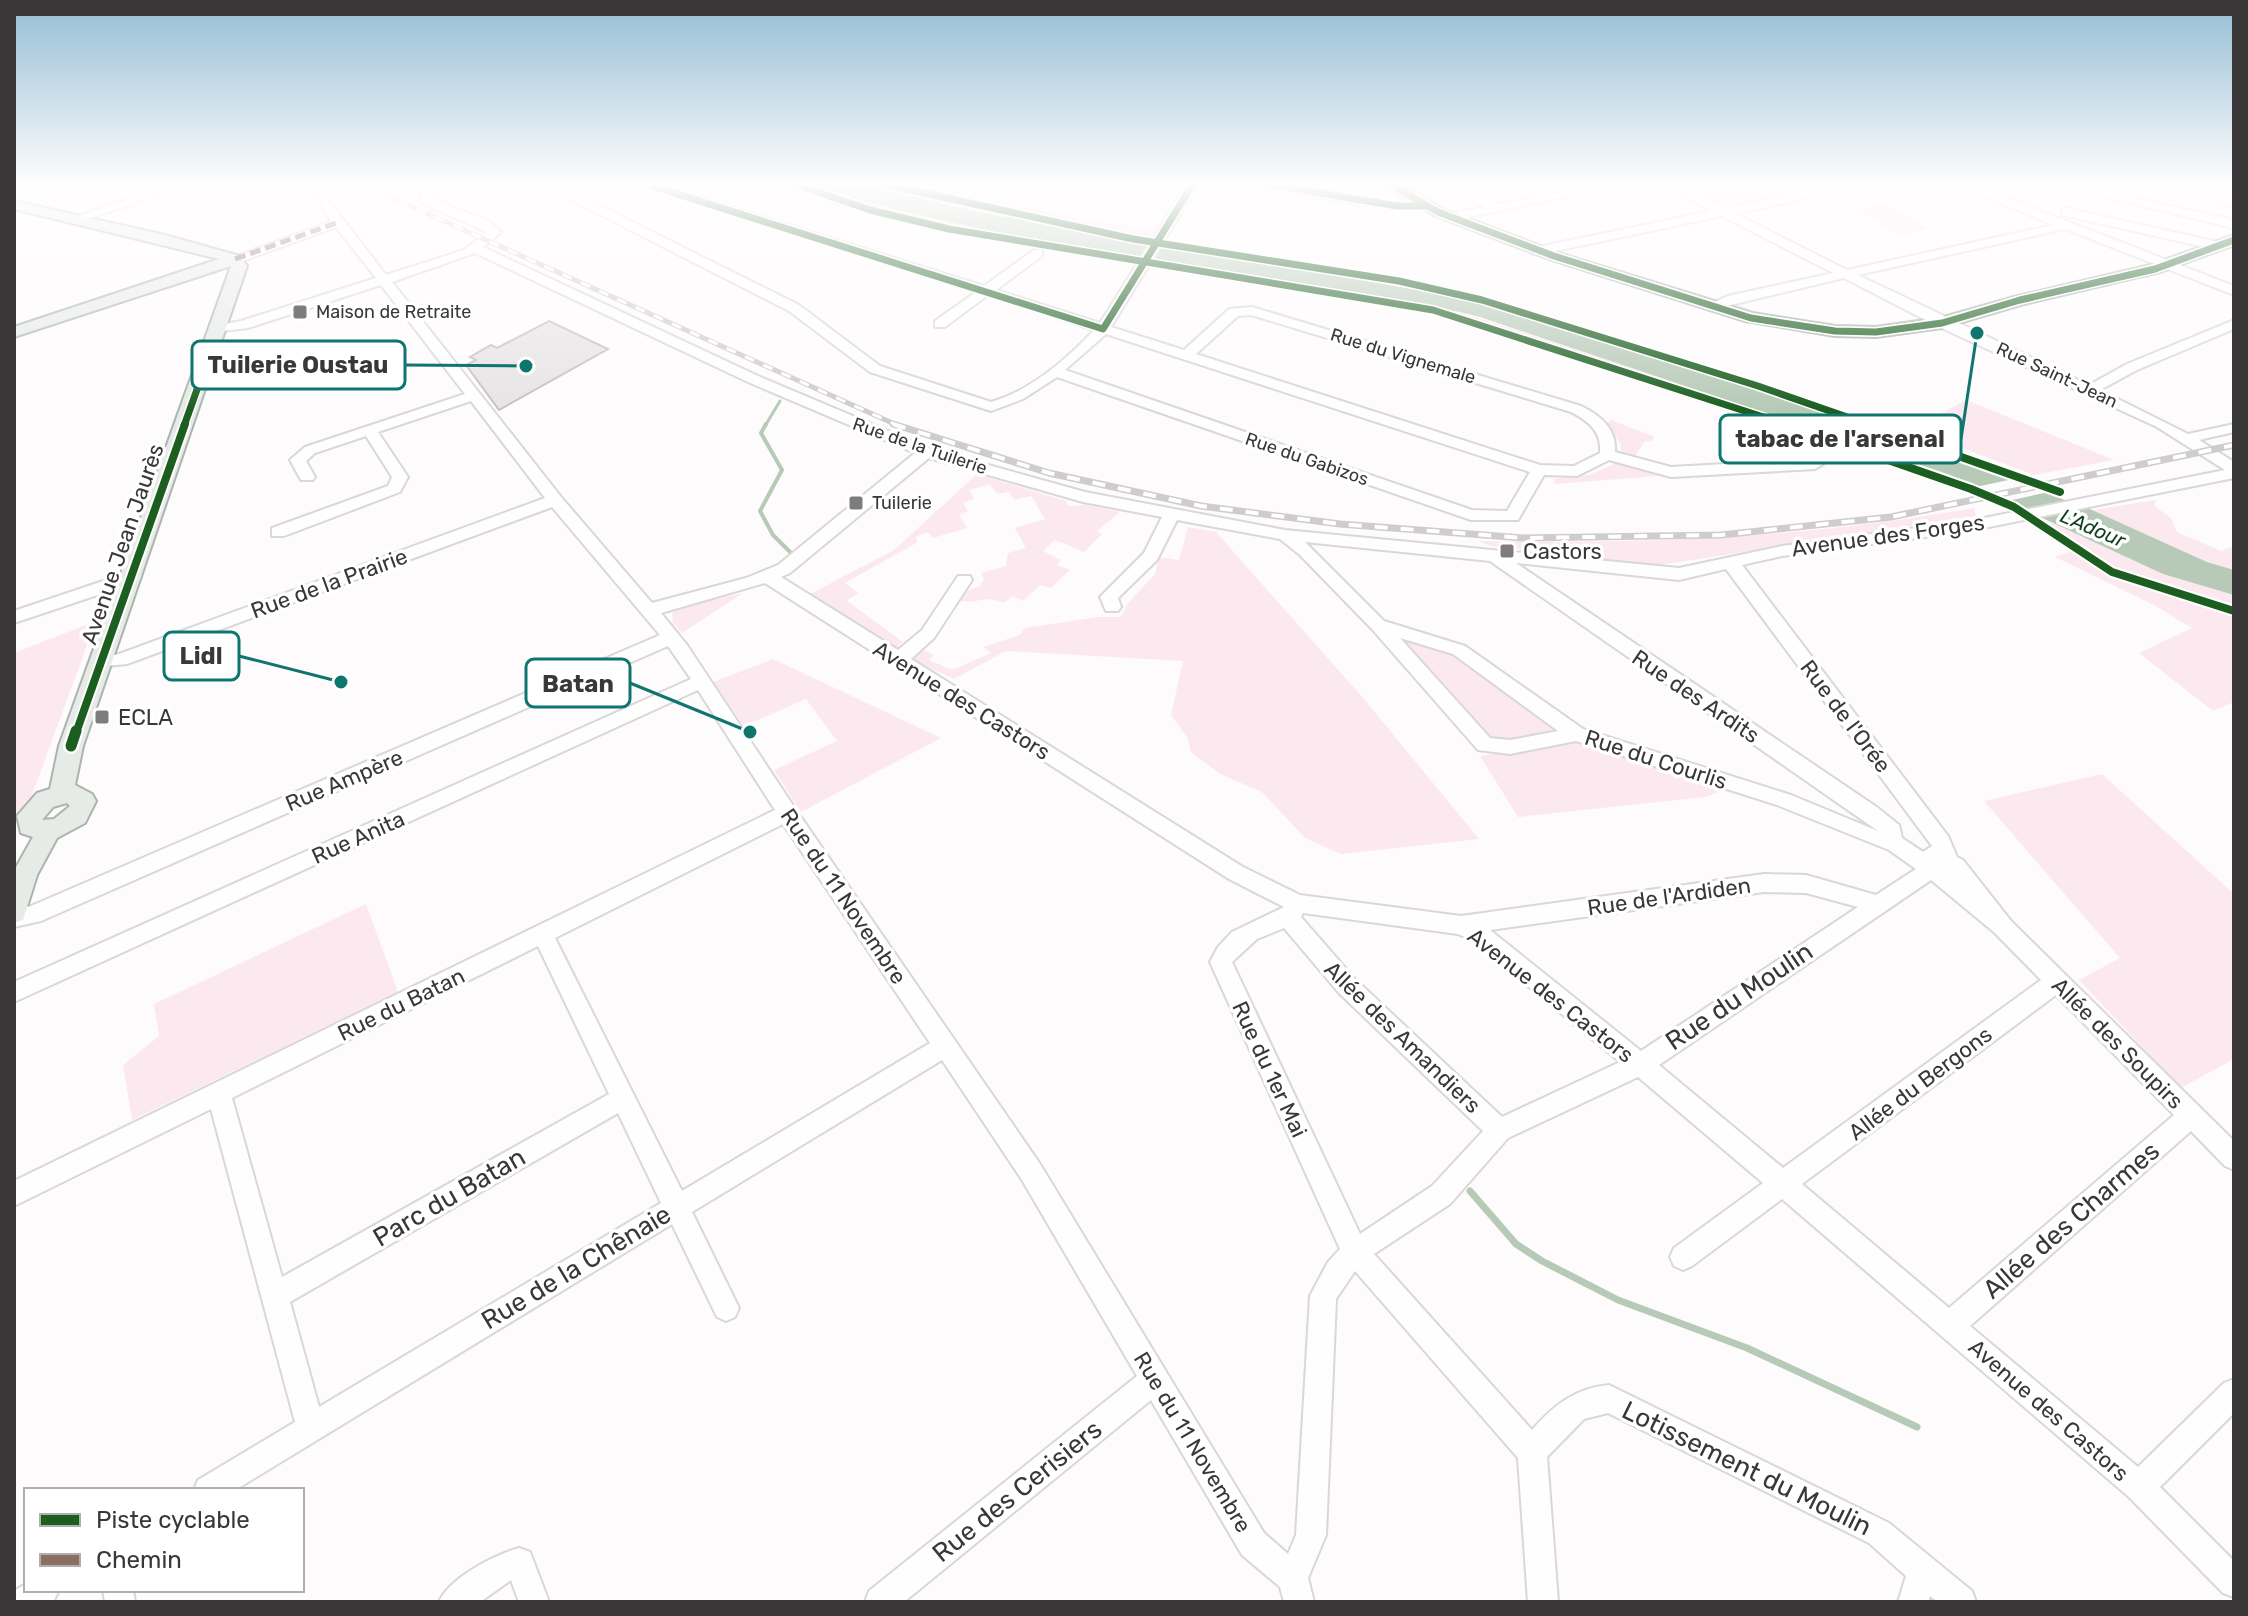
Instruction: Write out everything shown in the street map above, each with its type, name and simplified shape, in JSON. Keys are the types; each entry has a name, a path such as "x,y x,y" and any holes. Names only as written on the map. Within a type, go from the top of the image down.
{"main road":[{"path":"14,332 234,259"},
{"name":"Avenue Jean Jaurès","path":"14,912 25,874 30,826 75,818 84,806 81,796 61,794 71,746 218,329 239,266 235,259"},
{"path":"1564,259 1773,322 1835,331 1876,332 1942,323 2181,259"}],"street":[{"name":"Rue du 11 Novembre","path":"369,259 555,500 672,637 787,813 1031,1172 1253,1544 1296,1590"},
{"path":"218,329 243,325 446,259"},
{"name":"Rue de la Tuilerie","path":"498,259 767,385 926,452 1083,497 1171,515 1285,535 1545,563"},
{"path":"697,259 794,308 875,369 991,407 1003,405 1024,394 1103,329 1146,259"},
{"path":"888,259 1539,470 1577,471 1607,455 1671,472 1815,464"},
{"path":"940,324 1029,259"},
{"name":"Rue Saint-Jean","path":"1816,259 1942,323 2188,438 2234,471"},
{"path":"1715,307 1733,299 1903,259"},
{"path":"2154,259 2234,291"},
{"name":"Rue du Vignemale","path":"1186,356 1234,312 1252,311 1576,409 1602,428 1607,437 1607,455"},
{"path":"2090,390 2132,367 2234,324"},
{"name":"Rue du Gabizos","path":"1053,371 1471,515 1512,516 1539,470"},
{"path":"307,477 298,460 304,453 475,395"},
{"path":"2188,438 2234,428"},
{"path":"278,532 394,489 400,477 369,430"},
{"path":"650,611 672,600 768,577 784,569 926,452"},
{"name":"Avenue des Forges","path":"1545,563 1679,574 1782,551 1895,537 2234,471"},
{"name":"Rue de la Prairie","path":"102,663 136,654 555,500"},
{"path":"1112,607 1109,597 1151,556 1171,515"},
{"name":"Rue du Courlis","path":"1285,535 1306,551 1378,625 1459,650 1576,734 1784,800 1886,843 1892,838"},
{"name":"Rue des Ardits","path":"1497,558 1871,814 1892,831 1892,838 1938,864"},
{"name":"Rue de l'Orée","path":"1730,562 1941,842 1948,855 1938,864"},
{"path":"1537,588 1537,574 1545,563"},
{"path":"14,617 133,577"},
{"name":"Avenue des Castors","path":"768,577 1293,911 1461,925 1481,935 1641,1064 2139,1487 2234,1582"},
{"path":"898,660 928,634 964,580"},
{"path":"1378,625 1485,745 1510,747 1576,734"},
{"name":"Rue Ampère","path":"14,918 33,915 672,637"},
{"name":"Rue Anita","path":"14,992 702,681"},
{"name":"Rue du Batan","path":"14,1194 787,813"},
{"name":"Rue du Moulin","path":"1296,1590 1311,1535 1323,1296 1337,1271 1355,1252 1441,1195 1499,1130 1641,1064 1875,903 1938,864"},
{"name":"Allée des Soupirs","path":"1938,864 2234,1158"},
{"name":"Rue de l'Ardiden","path":"1461,925 1764,883 1806,884 1875,903"},
{"name":"Allée des Amandiers","path":"1293,911 1347,986 1499,1130"},
{"name":"Rue du 1er Mai","path":"1293,911 1272,920 1226,950 1221,962 1355,1252"},
{"path":"543,935 726,1308"},
{"name":"Allée du Bergons","path":"1683,1257 2056,982"},
{"name":"Rue de la Chênaie","path":"211,1488 945,1046"},
{"path":"219,1094 311,1428"},
{"name":"Parc du Batan","path":"276,1295 623,1098"},
{"name":"Allée des Charmes","path":"1950,1325 2192,1115"},
{"path":"1355,1252 1532,1452 1543,1602"},
{"name":"Rue des Cerisiers","path":"880,1602 1155,1379"},
{"path":"2139,1487 2234,1393"},
{"name":"Lotissement du Moulin","path":"1532,1452 1576,1406 1590,1399 1609,1399 1879,1533 1961,1602"},
{"path":"454,1602 502,1568 519,1563 534,1602"},
{"path":"1913,1602 1924,1568"}],"shaded area":[{"path":"1103,259 1158,259 1433,304 1593,353 1978,486 1965,489 1416,309"},
{"path":"1966,400 2114,460 2034,475 1912,429"},
{"path":"1611,420 1655,437 1650,442 1645,441 1633,459 1622,456 1620,443 1606,424"},
{"path":"1617,463 1659,476 1555,484 1553,479 1589,475"},
{"path":"977,474 1066,501 1069,506 1086,505 1120,512 1097,531 1102,534 1084,552 1055,540 1043,551 1061,560 1057,565 1070,570 1051,588 1040,585 1023,601 1012,596 1004,603 990,599 960,601 964,592 980,586 984,579 981,573 1006,566 1008,553 1026,548 1015,528 1045,519 1031,496 1014,500 1009,492 998,494 989,484 970,490 974,499 963,503 968,511 959,515 967,528 933,538 928,532 915,537 918,542 845,583 858,593 847,601 903,642 895,648 810,594 894,550"},
{"path":"2156,500 2154,506 2171,518 2177,532 2221,551 2234,546 2234,570 2207,562 2092,510"},
{"path":"1974,508 1976,516 1660,565 1491,546 1478,541 1726,537 1849,526"},
{"path":"2045,520 2164,574 2234,595 2234,702 2213,711 2139,653 2192,628 2154,605 2055,557 2074,550 2092,551 2040,521"},
{"path":"1188,527 1216,532 1364,699 1479,839 1341,854 1305,838 1262,792 1220,774 1191,752 1187,737 1171,715 1183,661 1006,651 954,679 912,660 924,650 934,655 929,660 952,670 991,653 983,647 1020,635 1025,628 1098,617 1121,617 1128,603 1155,574 1159,557 1179,560"},
{"path":"743,593 682,633 673,623 672,613 683,606"},
{"path":"96,621 29,803 14,816 14,653"},
{"path":"1406,638 1459,657 1556,728 1534,738 1492,741 1402,643"},
{"path":"773,659 941,738 801,812 774,770 837,741 806,699 744,726 713,682"},
{"path":"1573,742 1723,790 1706,797 1518,817 1480,756"},
{"path":"2102,774 2234,894 2234,1059 2181,1088 2079,980 2120,958 1984,801"},
{"path":"366,904 398,992 132,1120 123,1065 159,1036 154,1004"}],"water":[{"name":"L'Adour","path":"1152,259 1245,259 1462,298 1779,397 2092,510 2207,562 2234,570 2234,595 2163,574 1947,474 1480,317 1394,299"}],"pier":[{"path":"2018,478 2053,491 2003,502 1971,488"}],"building":[{"path":"549,321 608,349 499,410 466,365 476,360 470,357 491,345 497,348"}],"waterway":[{"path":"765,426 780,401"},
{"path":"766,424 761,433 782,470 760,511 773,535 791,553"},
{"path":"1470,1191 1516,1244 1542,1261 1618,1300 1747,1348 1917,1427"}],"railway":[{"path":"529,259 898,426"},
{"path":"893,424 898,426"},
{"path":"898,426 1049,473 1201,506 1340,524 1523,538 1721,535 1891,517 2234,445"}],"cycle path":[{"path":"884,259 1103,329 1146,259"},
{"path":"1131,259 1433,310 1712,399 1971,489 2014,507 2112,572 2234,611"},
{"path":"1262,259 1399,281 1482,300 1758,386 2060,492"},
{"path":"1565,259 1751,318 1835,331 1876,332 1942,323 2020,300 2155,269 2181,259"},
{"path":"71,746 210,353"}],"place":[{"name":"Maison de Retraite","path":"300,312"},
{"name":"tabac de l'arsenal","path":"1977,333"},
{"name":"Tuilerie Oustau","path":"526,366"},
{"name":"Tuilerie","path":"856,503"},
{"name":"Castors","path":"1507,551"},
{"name":"Lidl","path":"341,682"},
{"name":"ECLA","path":"102,717"},
{"name":"Batan","path":"750,732"}]}
